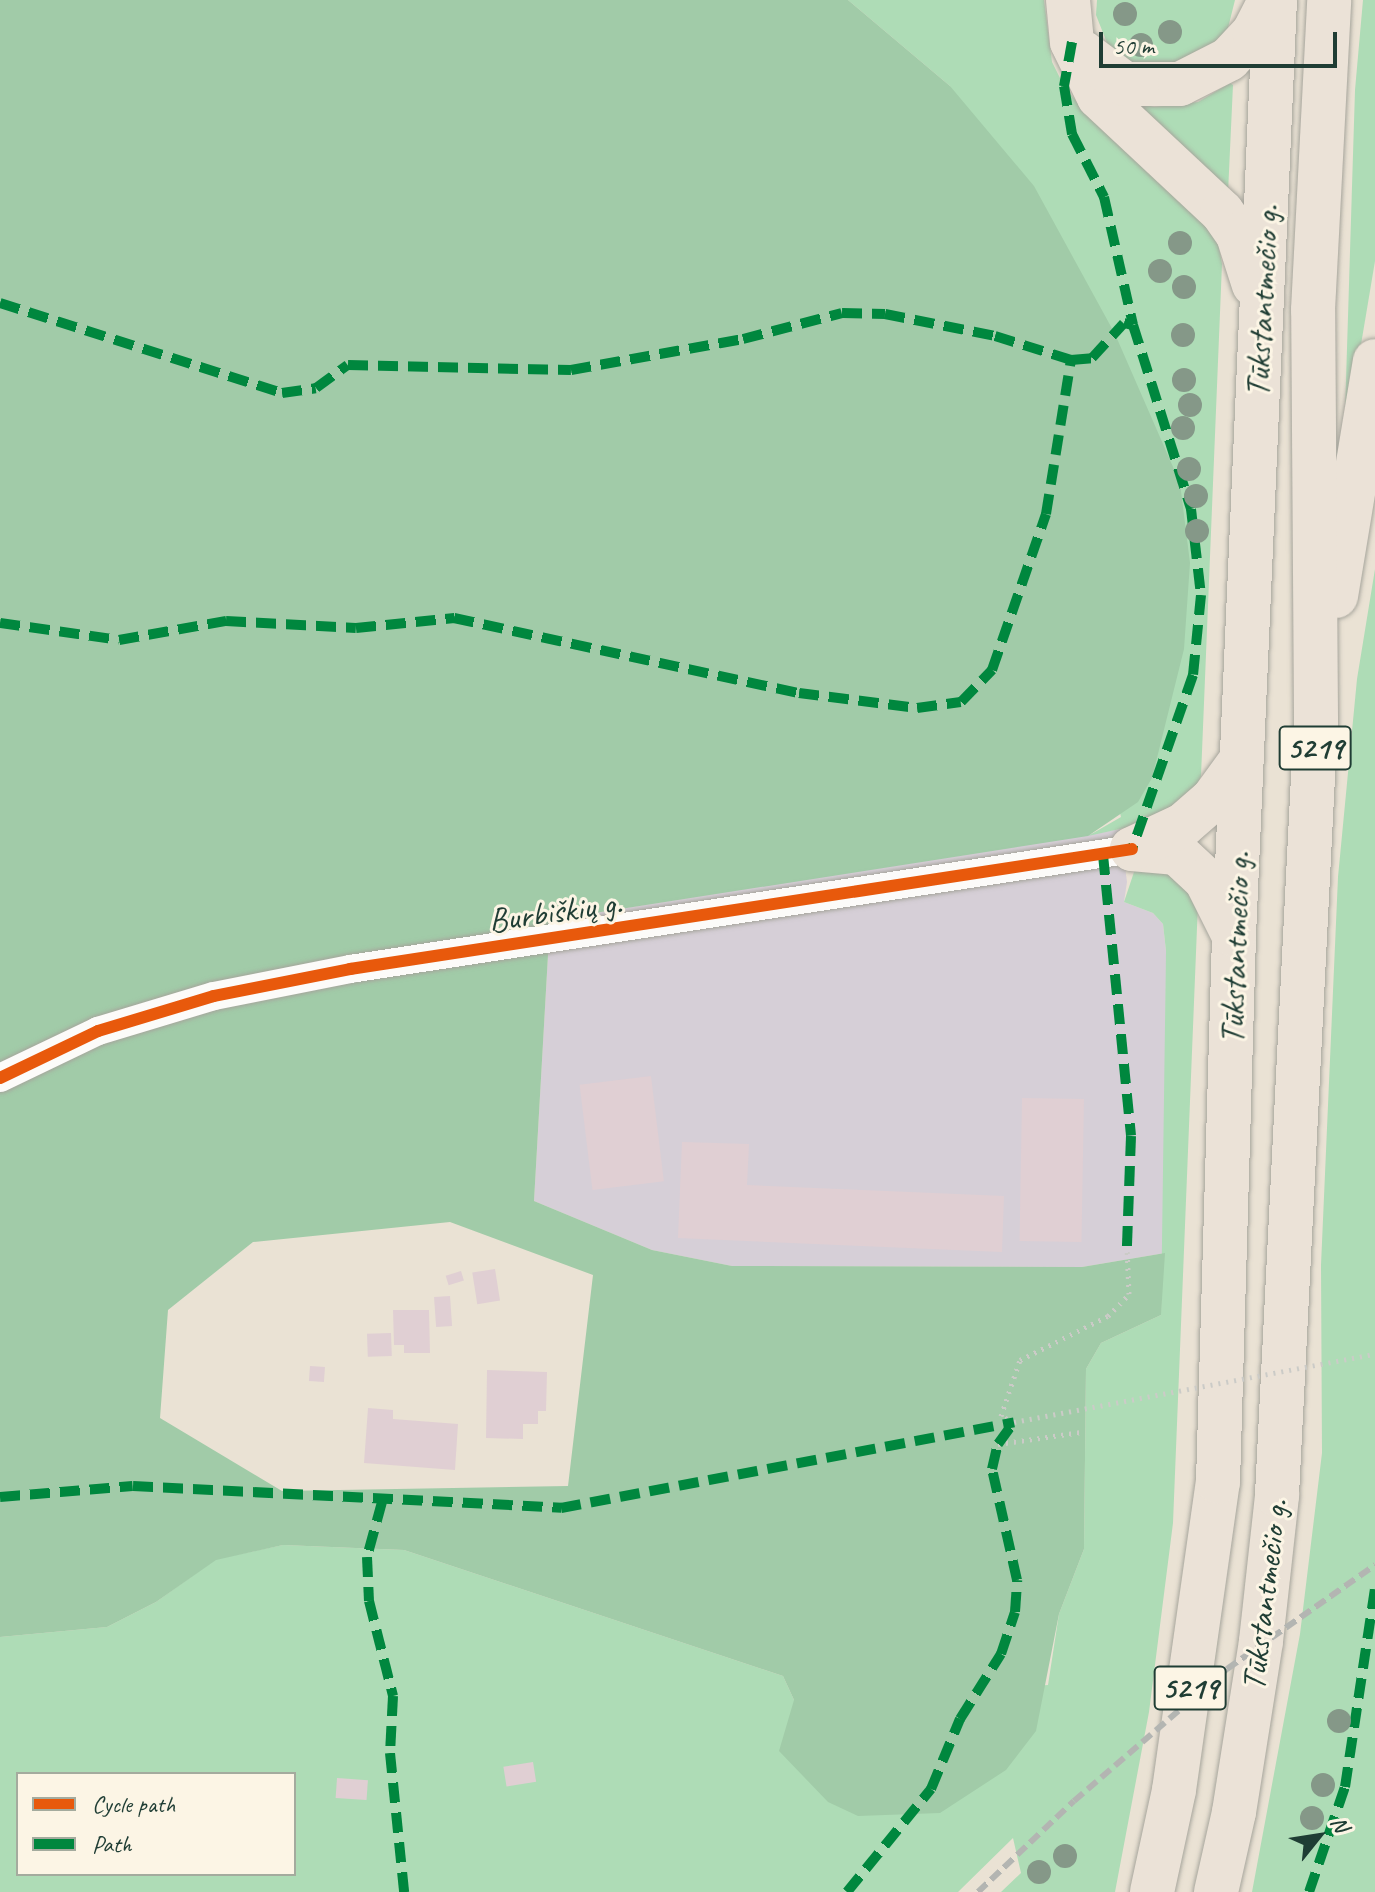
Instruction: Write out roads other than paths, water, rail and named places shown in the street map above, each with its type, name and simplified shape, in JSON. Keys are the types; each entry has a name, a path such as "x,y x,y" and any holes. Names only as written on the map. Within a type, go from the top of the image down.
{"highway":[{"path":"1070,21 1125,84 1151,88 1180,84 1229,59 1254,32 1272,0"},
{"name":"Tūkstantmečio g.","path":"1152,1892 1174,1790 1218,1482 1234,935 1272,0"},
{"name":"Tūkstantmečio g.","path":"1216,1892 1234,1812 1261,1641 1277,1495 1316,717 1313,310 1329,0"},
{"path":"1070,21 1099,97 1230,223 1251,269 1261,319"},
{"path":"1316,717 1375,361"},
{"path":"1132,849 1183,825 1213,799 1242,759"},
{"path":"1132,849 1177,853 1206,880 1234,935"}],"street":[{"name":"Burbiškių g.","path":"0,1078 98,1031 214,996 350,969 1132,849"}],"railway":[{"path":"978,1892 1074,1801 1227,1669 1375,1565"}]}
